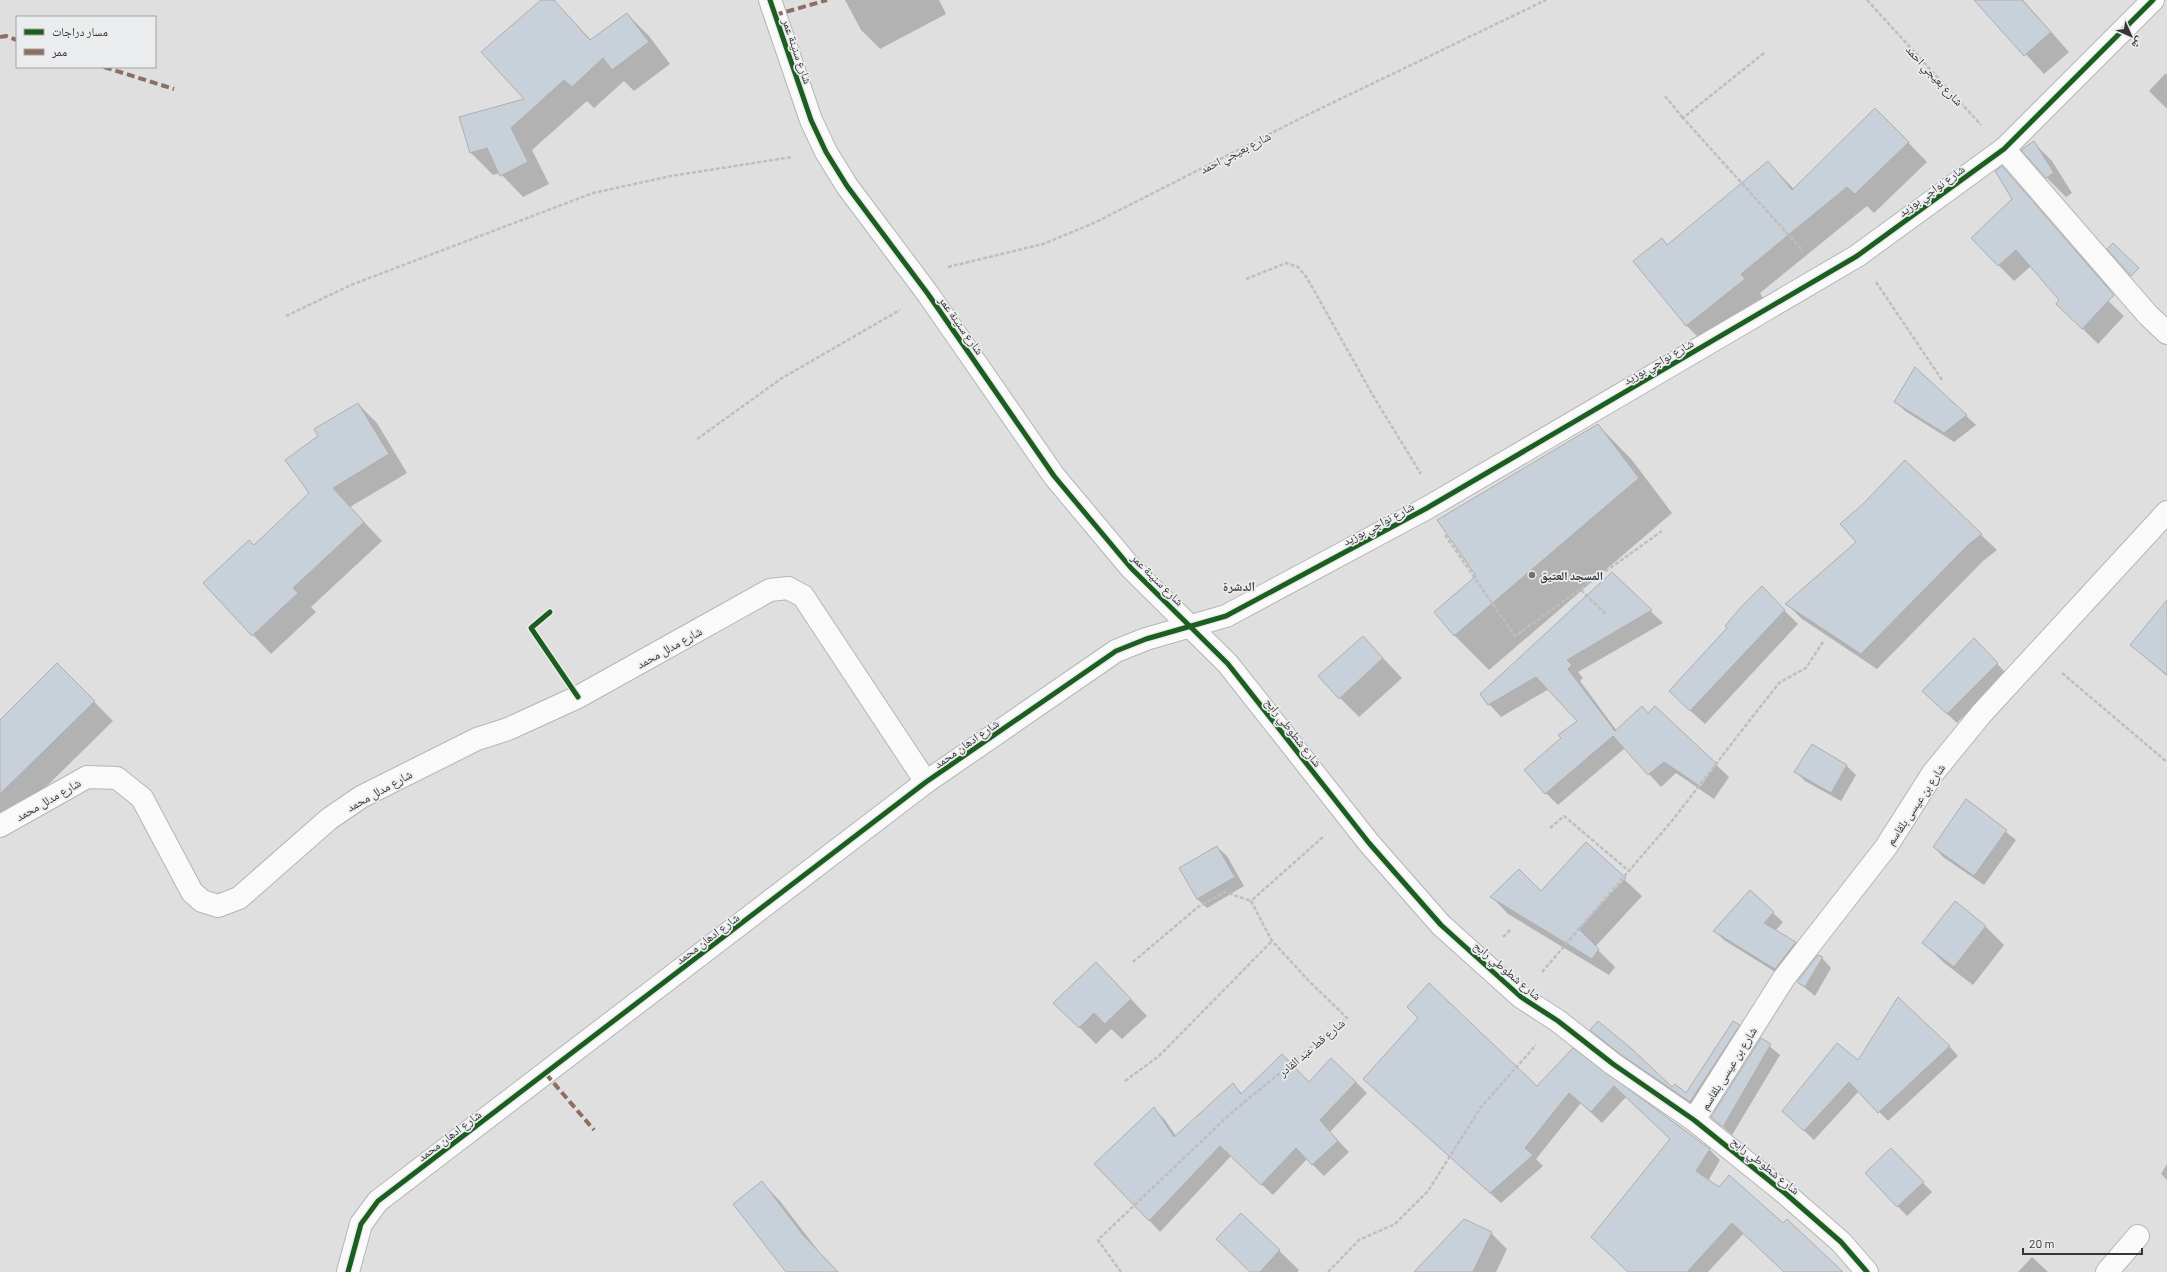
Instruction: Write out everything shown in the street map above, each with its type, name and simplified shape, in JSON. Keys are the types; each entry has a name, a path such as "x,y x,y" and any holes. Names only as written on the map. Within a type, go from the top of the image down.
{"street":[{"name":"شارع سنينة عمر","path":"770,0 811,120 826,152 847,186 928,294 1054,476 1131,568 1192,627"},
{"name":"شارع نواجي بوزيد","path":"1116,651 1146,639 1226,616 1432,505 1857,256 2004,149 2153,0"},
{"path":"2004,149 2148,315 2167,333"},
{"name":"شارع بن عيسى بلقاسم","path":"1694,1120 1784,978 1886,846 1933,773 1982,713 2167,512"},
{"name":"شارع مدلل محمد","path":"0,826 87,777 117,778 142,798 192,892 202,901 218,906 239,898 329,820 361,797 477,739 508,729 578,698 770,590 788,588 803,596 926,782"},
{"name":"شارع شطوطي رابح","path":"1192,627 1228,664 1347,816 1441,925 1521,997 1558,1021 1613,1064 1694,1120 1786,1194 1841,1242 1867,1272"},
{"name":"شارع ادهان محمد","path":"348,1272 361,1224 378,1201 926,782 1116,651"},
{"path":"2107,1272 2138,1236"}],"path":[{"path":"1683,118 1764,53"},
{"path":"1665,96 1824,275"},
{"path":"286,316 351,284 593,193 671,176 826,152"},
{"path":"1857,256 1911,332 1942,380"},
{"path":"1246,279 1286,263 1298,267 1307,278 1375,399 1432,505 1515,636 1662,531"},
{"path":"697,439 782,378 928,294"},
{"path":"1581,590 1606,614"},
{"path":"1521,997 1672,822 1780,682 1806,668 1823,642"},
{"path":"2038,652 2167,762"},
{"path":"1133,962 1198,907 1225,892 1251,901 1347,816"},
{"path":"1550,828 1564,816 1629,871"},
{"path":"1125,1081 1159,1056 1272,941"},
{"path":"1328,1272 1359,1240 1395,1224 1428,1191 1481,1107 1558,1021"}],"building":[{"path":"541,0 554,0 590,40 627,13 649,42 612,70 603,58 572,87 564,80 511,128 528,162 500,176 487,148 470,153 459,117 524,99 481,52"},
{"path":"1974,0 2022,0 2051,32 2024,56"},
{"path":"1875,108 1909,142 1855,194 1847,187 1741,274 1745,279 1686,326 1633,261 1662,238 1667,245 1768,161 1792,190"},
{"path":"2034,141 2054,173 2046,178 2021,150"},
{"path":"2002,166 2114,295 2082,329 2056,304 2059,300 2016,250 1998,266 1971,238 2012,199 1995,171"},
{"path":"2113,243 2139,268 2131,276 2107,249"},
{"path":"1915,367 1967,415 1944,433 1894,402"},
{"path":"358,403 389,454 333,488 364,522 293,588 298,593 252,636 203,583 249,540 254,545 309,493 285,460 318,436 314,429"},
{"name":"المسجد العتيق","path":"1598,424 1639,478 1454,636 1434,612 1476,576 1437,520"},
{"path":"1905,460 1982,534 1968,545 1861,654 1785,604 1856,542 1840,524 1863,504"},
{"path":"1612,572 1652,610 1567,660 1572,665 1568,669 1615,731 1642,706 1648,713 1655,706 1717,764 1701,787 1664,762 1648,775 1613,736 1545,794 1524,770 1561,738 1558,735 1577,721 1536,677 1488,705 1480,694"},
{"path":"1762,586 1785,610 1690,711 1669,691 1727,628 1725,626 1742,606"},
{"path":"2167,600 2167,675 2130,645"},
{"path":"1363,636 1383,658 1339,699 1318,676"},
{"path":"1974,638 1998,663 1947,714 1922,691"},
{"path":"57,663 95,701 0,794 0,720"},
{"path":"1812,744 1847,765 1831,793 1794,772"},
{"path":"1966,799 2007,830 1974,876 1933,847"},
{"path":"1586,842 1626,878 1579,929 1599,949 1592,959 1490,897 1519,869 1541,891"},
{"path":"1217,846 1235,877 1197,899 1179,868"},
{"path":"1750,890 1774,912 1764,923 1796,942 1775,969 1713,931"},
{"path":"1955,901 1986,926 1954,967 1922,943"},
{"path":"1818,955 1823,957 1805,987 1797,982"},
{"path":"1096,962 1131,999 1105,1024 1094,1013 1079,1028 1053,1003"},
{"path":"1429,983 1537,1086 1573,1048 1710,1149 1696,1171 1719,1187 1729,1175 1783,1223 1787,1219 1843,1272 1784,1272 1732,1223 1687,1272 1628,1272 1591,1237 1670,1139 1614,1086 1591,1112 1569,1093 1525,1148 1533,1155 1490,1193 1363,1079 1418,1018 1407,1007"},
{"path":"1898,997 1950,1046 1878,1113 1849,1082 1804,1131 1782,1111 1837,1043 1858,1060"},
{"path":"1598,1021 1632,1049 1672,1087 1675,1084 1686,1093 1733,1021 1740,1025 1690,1102 1620,1054 1590,1030"},
{"path":"1761,1038 1771,1044 1723,1127 1711,1117"},
{"path":"1282,1054 1309,1082 1331,1058 1356,1082 1320,1120 1338,1141 1312,1165 1296,1148 1261,1185 1220,1146 1149,1221 1094,1164 1154,1107 1174,1137 1233,1083 1241,1094"},
{"path":"1891,1148 1924,1182 1897,1207 1865,1173"},
{"path":"762,1181 803,1235 838,1272 786,1272 733,1204"},
{"path":"1241,1213 1280,1250 1260,1272 1250,1272 1216,1239"},
{"path":"1464,1219 1492,1232 1473,1272 1414,1272"}],"marked path":[{"path":"775,15 827,0"},
{"path":"0,37 6,36 16,40"},
{"path":"107,68 174,89"},
{"path":"546,1074 594,1130"}],"cycle path":[{"path":"770,0 811,120 826,152 847,186 928,294 1054,476 1131,568 1228,664 1369,843 1441,925 1521,997 1558,1021 1613,1064 1694,1120 1786,1194 1841,1242 1867,1272"},
{"path":"348,1272 361,1224 378,1201 926,782 1116,651 1146,639 1226,616 1427,508 1857,256 2004,149 2153,0"},
{"path":"550,612 531,628 578,697"}],"place":[{"name":"المسجد العتيق","path":"1532,575"}],"district":[{"name":"الدشرة","path":"1239,586"}]}
